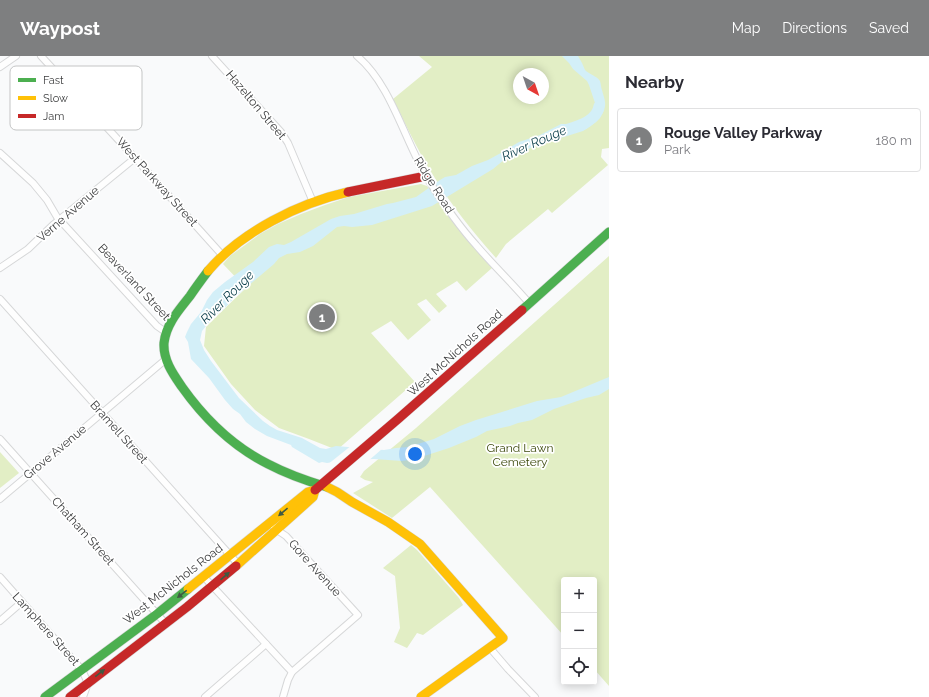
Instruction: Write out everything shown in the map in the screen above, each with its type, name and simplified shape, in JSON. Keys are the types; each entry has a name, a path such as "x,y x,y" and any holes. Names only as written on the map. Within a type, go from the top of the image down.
{"main road":[{"path":"167,333 175,315 214,265 244,239 270,222 314,202 334,195 417,178 427,178"},
{"name":"West McNichols Road","path":"45,697 157,614 308,492 321,485 422,399 609,232"},
{"name":"Beaverland Street","path":"167,333 164,349 166,360 176,378 193,402 214,425 257,458 282,471 335,491 379,516 420,544 487,618 503,638 490,648"},
{"name":"West McNichols Road","path":"70,697 166,624 212,586 313,497 321,485"},
{"path":"421,697 490,648"}],"street":[{"path":"0,67 16,56"},
{"name":"West Parkway Street","path":"41,56 50,66"},
{"name":"Hazelton Street","path":"212,56 223,66 281,132 288,143 314,202"},
{"name":"Ridge Road","path":"357,56 374,73 391,103 427,178 445,206 475,245 529,303"},
{"name":"West Parkway Street","path":"109,130 223,256"},
{"name":"Beaverland Street","path":"0,153 33,183 43,195 55,214 157,326 167,333"},
{"name":"Verne Avenue","path":"0,268 28,249 60,219 135,158"},
{"name":"Bramell Street","path":"0,299 238,564"},
{"name":"Grove Avenue","path":"0,499 166,360"},
{"name":"Chatham Street","path":"0,439 166,624"},
{"name":"Gore Avenue","path":"270,523 286,536 358,615 292,672"},
{"name":"Lamphere Street","path":"0,577 82,670 88,683"},
{"path":"204,577 292,672 283,697"},
{"path":"0,621 22,602"},
{"path":"205,697 266,644"},
{"path":"490,648 535,697"},
{"path":"83,697 88,683"}],"green space":[{"path":"419,56 609,56 609,148 602,149 601,157 608,165 552,213 548,209 506,244 496,258 447,197 417,147 393,99 432,67"},
{"path":"421,184 427,186 448,216 492,268 466,291 457,281 436,294 447,306 439,313 426,299 417,304 431,320 408,340 391,321 371,333 415,382 337,450 279,428 255,410 231,384 204,346 206,327 246,288 223,264 230,256 260,234 301,214 349,197"},
{"name":"Grand Lawn Cemetery","path":"609,256 609,686 597,672 597,577 561,577 561,633 430,487 392,518 353,493 373,482 360,477 364,471 416,428"},
{"path":"0,452 19,473 0,488"},
{"path":"411,545 459,598 463,605 423,635 417,633 407,648 394,642 400,628 395,576 383,568"}],"water":[{"path":"562,56 578,56 585,70 600,81 605,106 602,114 594,124 583,131 535,146 505,159 493,169 432,206 372,225 337,227 313,246 300,252 287,254 279,258 235,297 222,311 215,315 202,331 200,340 211,361 239,398 263,421 277,430 302,438 320,448 326,449 336,446 384,450 408,447 434,439 476,420 537,401 561,397 609,377 609,389 599,395 554,409 532,420 487,431 449,448 415,459 402,461 374,459 319,463 291,445 267,436 246,422 225,400 209,378 191,359 188,342 185,337 191,324 201,312 213,292 253,262 269,247 277,244 284,245 291,242 331,219 416,197 445,177 456,175 472,166 488,160 519,142 540,135 561,124 566,124 577,128 590,122 597,109 589,85 587,81 573,69"}],"pier":[{"path":"352,445 382,449 367,462 347,462 327,465"}],"waterway":[{"name":"River Rouge","path":"559,132 584,124 594,117 599,106"}],"traffic: fast":[{"path":"522,310 609,232"},
{"path":"208,271 177,312 167,330 164,349 172,372 191,399 210,421 243,449 282,471 327,487"},
{"path":"45,697 157,614 188,589"}],"traffic: slow":[{"path":"208,271 221,257 237,244 272,221 310,204 348,192"},
{"path":"327,487 388,522 420,544 503,638 421,697"},
{"path":"188,589 308,492 315,490"},
{"path":"236,566 313,497 315,490"}],"traffic: jam":[{"path":"348,192 426,176"},
{"path":"315,490 522,310"},
{"path":"70,697 187,607 236,566"}],"place":[{"name":"Rouge Valley Parkway","path":"322,317"}]}
